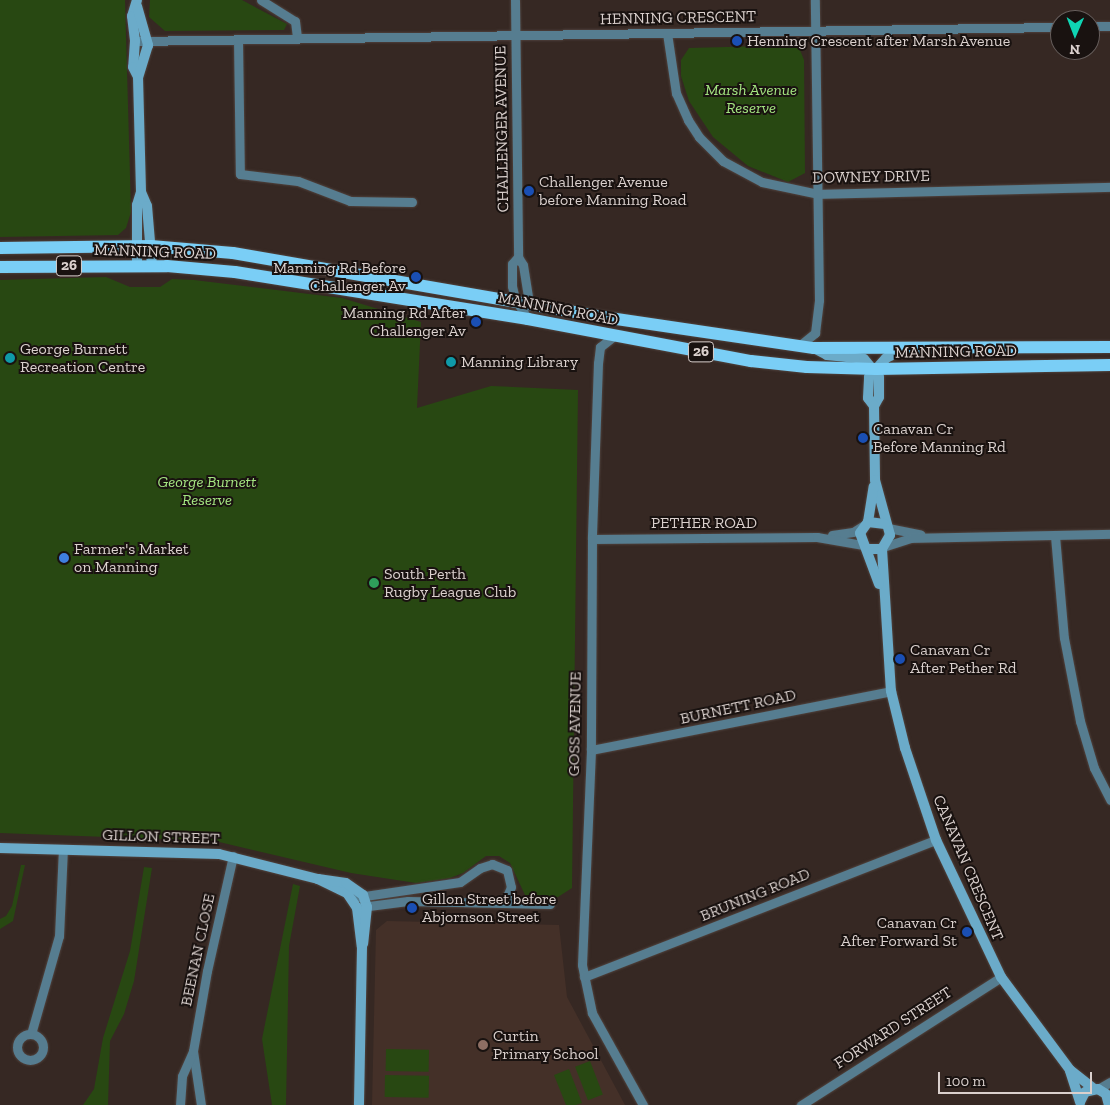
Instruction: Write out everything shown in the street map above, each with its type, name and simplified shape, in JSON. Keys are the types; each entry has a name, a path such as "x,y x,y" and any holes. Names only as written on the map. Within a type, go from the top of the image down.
{"main road":[{"name":"MANNING ROAD","path":"0,248 151,246 233,253 515,299 603,317 814,348 1110,347"},
{"name":"MANNING ROAD","path":"0,266 152,266 235,272 528,318 751,361 876,369 1110,366"}],"street":[{"path":"261,0 296,21 297,37"},
{"name":"CHALLENGER AVENUE","path":"515,0 518,257 523,265 529,302"},
{"path":"799,346 815,332 819,300 815,0"},
{"path":"137,3 147,41 138,77 141,192 136,247 137,266"},
{"path":"137,3 132,16 135,41 133,67 138,77"},
{"name":"HENNING CRESCENT","path":"135,41 297,37 816,32 1050,27"},
{"name":"DOWNEY DRIVE","path":"667,33 676,93 699,136 723,161 746,176 797,192 818,194 1110,187"},
{"path":"238,39 240,174 298,181 350,200 412,202"},
{"path":"141,192 147,206 152,266"},
{"name":"CHALLENGER AVENUE","path":"518,257 512,264 515,299 528,318"},
{"name":"GOSS AVENUE","path":"614,336 600,347 598,363 592,539 590,750 583,900 584,977 592,1013 642,1105"},
{"path":"814,348 827,355 864,359 876,369 886,358 905,348"},
{"name":"CANAVAN CRESCENT","path":"876,369 879,377 880,397 874,406 875,480 866,524 860,532 882,597"},
{"name":"CANAVAN CRESCENT","path":"875,480 890,539 884,548 882,597 891,691 905,748 936,840 1001,978 1070,1070 1109,1100"},
{"path":"866,524 886,526 933,537"},
{"name":"PETHER ROAD","path":"592,539 817,537 853,532 866,524"},
{"path":"865,547 884,548 911,538 1110,534"},
{"path":"1055,536 1064,638 1080,721 1094,768 1110,800"},
{"name":"PETHER ROAD","path":"817,537 865,547"},
{"name":"BURNETT ROAD","path":"590,750 891,691"},
{"name":"BRUNING ROAD","path":"584,977 936,840"},
{"name":"GILLON STREET","path":"0,848 233,856 318,879 346,882 363,895"},
{"path":"31,1034 59,936 63,849"},
{"name":"BEENAN CLOSE","path":"180,1105 182,1076 193,1051 207,972 233,856"},
{"path":"362,907 353,898 460,882 480,868 492,864 507,870 511,887 504,903"},
{"name":"GILLON STREET","path":"318,879 353,898"},
{"path":"359,1105 363,895"},
{"path":"362,907 408,901 550,904"},
{"name":"FORWARD STREET","path":"801,1105 1001,978"},
{"name":"BEENAN CLOSE","path":"193,1051 201,1105"},
{"name":"CANAVAN CRESCENT","path":"1070,1070 1080,1102"},
{"path":"1096,1089 1110,1082"},
{"name":"CANAVAN CRESCENT","path":"1080,1102 1085,1092 1096,1089"}],"shaded area":[{"name":"Curtin Primary School","path":"387,921 559,925 567,997 625,1105 372,1105 376,930"}],"green space":[{"path":"0,0 125,0 131,212 126,228 118,235 0,237"},
{"path":"150,0 242,0 287,24 284,30 165,31 149,17"},
{"name":"Marsh Avenue Reserve","path":"798,45 804,60 805,173 788,182 748,166 713,137 689,101 681,76 681,60 689,48"},
{"name":"George Burnett Reserve","path":"106,277 130,287 160,287 172,279 194,280 342,298 421,322 417,408 491,386 578,390 572,888 558,897 525,895 510,863 499,856 486,856 463,873 450,878 416,883 351,873 215,841 0,833 0,280"},
{"path":"21,865 25,865 13,921 0,929 0,919 6,916 12,906"},
{"path":"144,867 152,868 134,981 124,1014 110,1041 108,1105 83,1105 94,1089 103,1038 130,951"},
{"path":"293,884 300,886 289,946 286,1105 272,1105 262,1039"},
{"path":"386,1049 429,1050 429,1072 386,1071"},
{"path":"590,1061 603,1095 588,1100 575,1067"},
{"path":"569,1069 582,1103 576,1105 566,1105 554,1075"},
{"path":"385,1075 429,1076 429,1098 385,1097"}],"place":[{"name":"Henning Crescent after Marsh Avenue","path":"737,41"},
{"name":"Challenger Avenue before Manning Road","path":"529,191"},
{"name":"Manning Rd Before Challenger Av","path":"416,277"},
{"name":"Manning Rd After Challenger Av","path":"476,322"},
{"name":"George Burnett Recreation Centre","path":"10,358"},
{"name":"Manning Library","path":"451,362"},
{"name":"Canavan Cr Before Manning Rd","path":"863,438"},
{"name":"Farmer's Market on Manning","path":"64,558"},
{"name":"South Perth Rugby League Club","path":"374,583"},
{"name":"Canavan Cr After Pether Rd","path":"900,659"},
{"name":"Gillon Street before Abjornson Street","path":"412,908"},
{"name":"Canavan Cr After Forward St","path":"967,932"},
{"name":"Curtin Primary School","path":"483,1045"}]}
